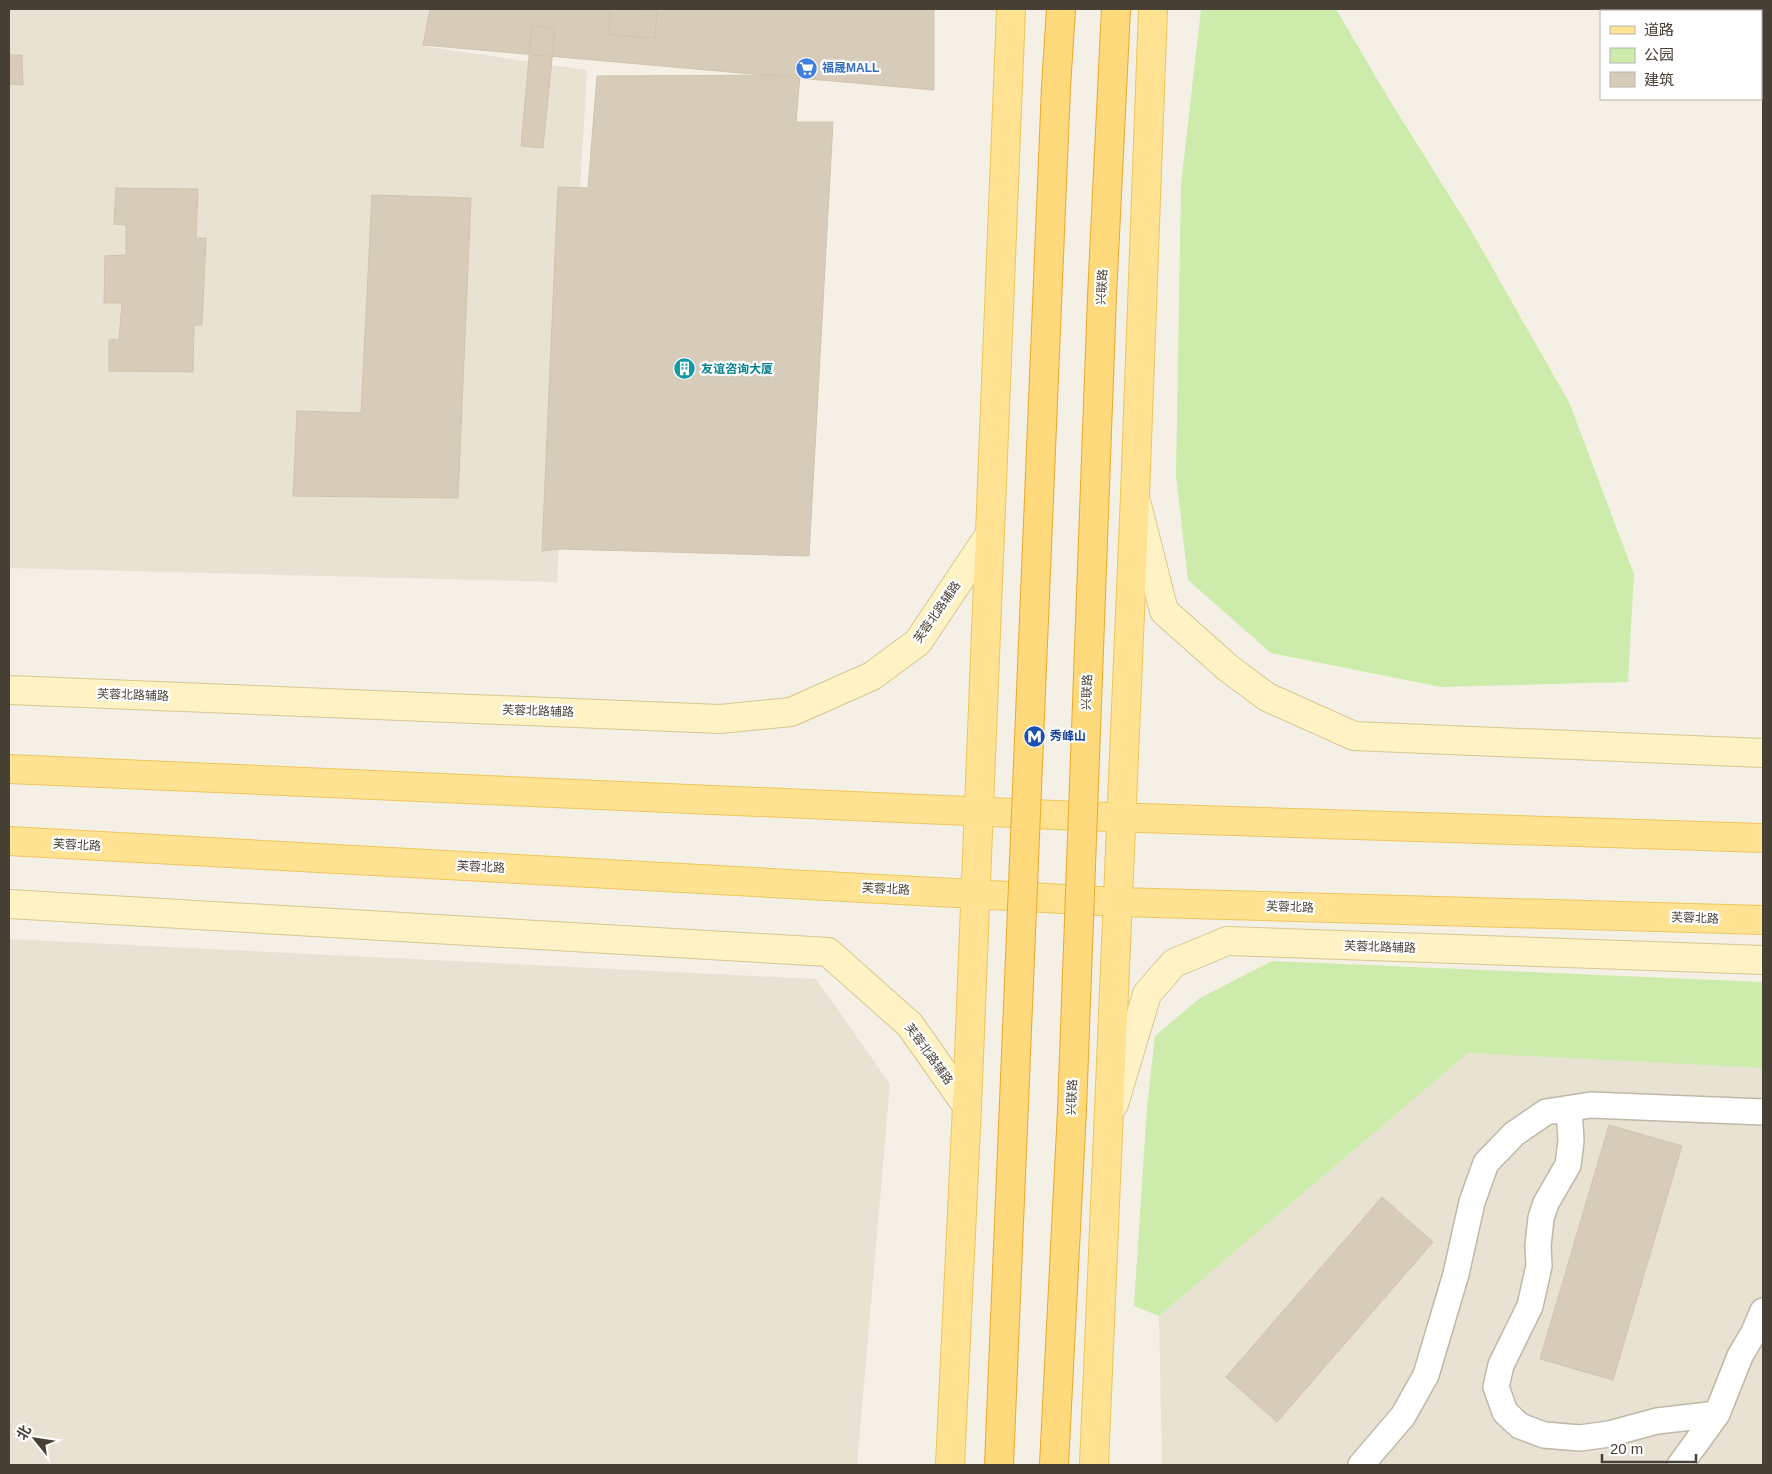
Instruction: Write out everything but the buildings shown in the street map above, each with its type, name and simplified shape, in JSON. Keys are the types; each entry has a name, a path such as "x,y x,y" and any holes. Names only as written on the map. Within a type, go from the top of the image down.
{"highway":[{"path":"999,1465 1026,854 1056,87 1061,9"},
{"name":"兴联路","path":"1054,1465 1072,1110 1102,296 1116,9"}],"main road":[{"path":"950,1465 976,894 1011,9"},
{"path":"1094,1465 1135,494 1153,9"},
{"path":"1135,494 1164,611 1228,668 1268,697 1354,736 1763,753"},
{"name":"芙蓉北路辅路","path":"9,690 720,719 791,712 872,676 918,642 990,534"},
{"path":"9,769 1079,816 1763,838"},
{"name":"芙蓉北路","path":"9,841 1118,902 1763,920"},
{"name":"芙蓉北路辅路","path":"9,904 828,952 910,1025 967,1106"},
{"name":"芙蓉北路辅路","path":"1109,1120 1147,994 1174,963 1227,941 1763,960"}],"street":[{"path":"1361,1465 1403,1416 1426,1375 1456,1274 1472,1202 1486,1163 1514,1134 1546,1112 1591,1105 1763,1112"},
{"path":"1569,1109 1571,1141 1568,1165 1546,1203 1541,1218 1538,1246 1539,1266 1530,1306 1501,1365 1496,1387 1505,1412 1520,1426 1544,1435 1580,1438 1609,1434 1657,1421 1717,1414"},
{"path":"1680,1465 1717,1414 1740,1356 1754,1332 1763,1311"}],"shaded area":[{"path":"9,9 430,9 423,46 587,70 557,582 9,568"},
{"path":"9,939 816,979 890,1084 857,1465 9,1465"},
{"path":"1468,1053 1763,1064 1763,1465 1162,1465 1159,1316"}],"green space":[{"path":"1201,9 1336,9 1387,96 1472,232 1569,402 1634,574 1628,682 1441,687 1271,653 1188,580 1176,476 1181,185"},
{"path":"1272,961 1763,982 1763,1068 1468,1053 1159,1316 1134,1306 1147,1107 1155,1036 1200,998"}],"place":[{"name":"福晟MALL","path":"806,68"},
{"name":"友谊咨询大厦","path":"685,369"},
{"name":"秀峰山","path":"1034,736"}]}
